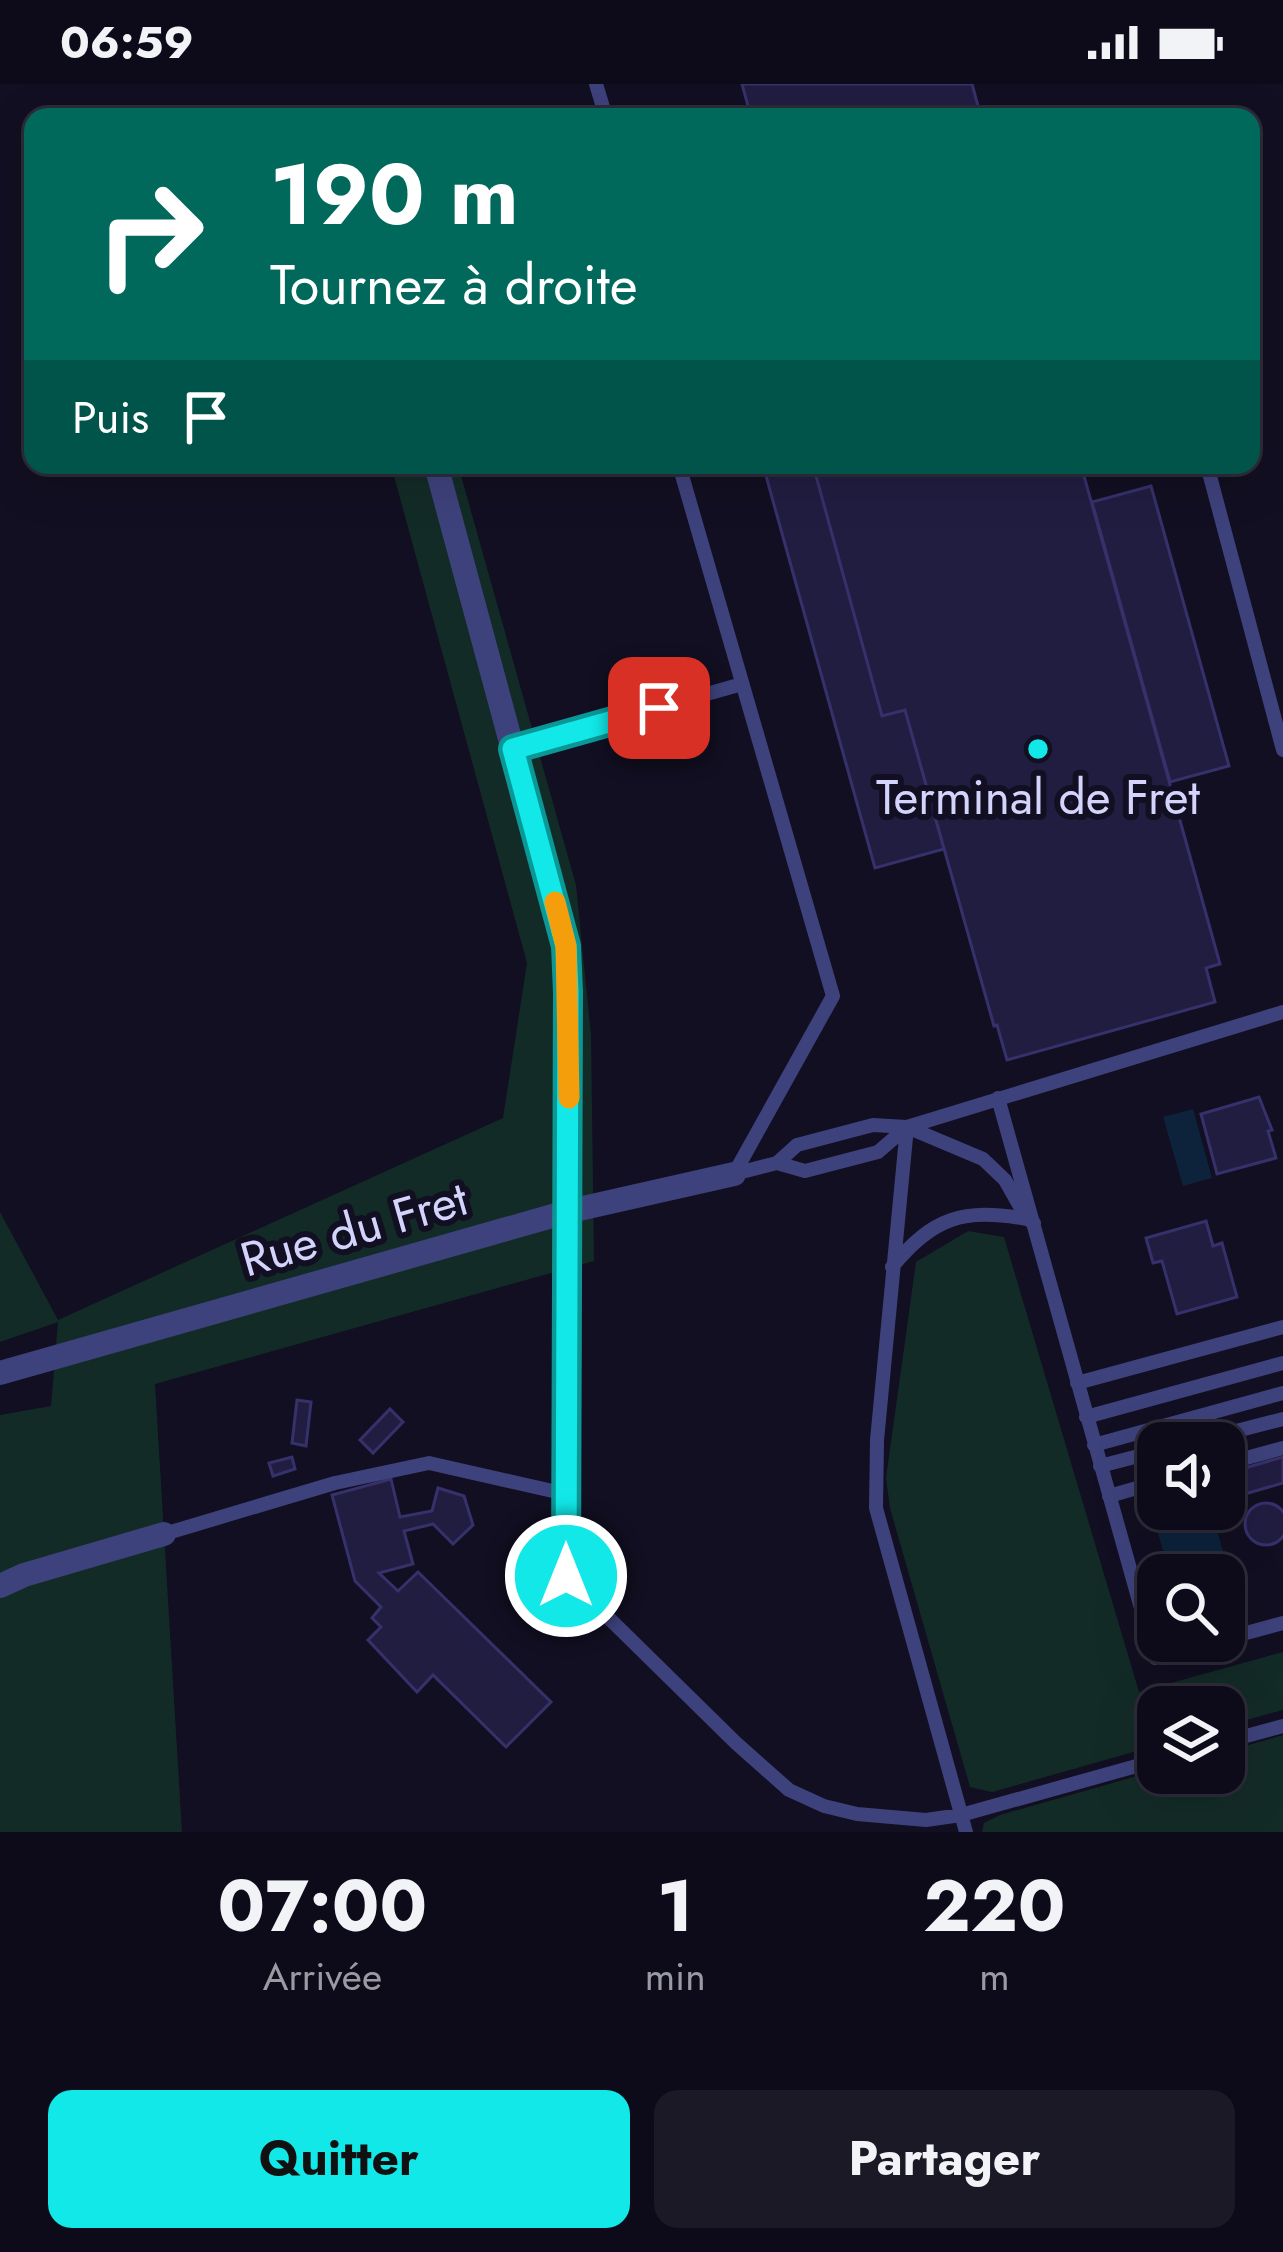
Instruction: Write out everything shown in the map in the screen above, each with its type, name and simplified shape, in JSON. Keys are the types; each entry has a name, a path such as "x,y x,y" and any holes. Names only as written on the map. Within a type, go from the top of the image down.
{"street":[{"path":"438,474 566,946 569,1268"},
{"name":"Rue du Fret","path":"0,1373 570,1211 734,1174"},
{"path":"0,1586 164,1534"}],"lane":[{"path":"682,474 833,996 734,1174"},
{"path":"1210,474 1283,750"},
{"path":"513,749 742,684"},
{"path":"734,1174 777,1163 797,1145 873,1125 907,1126 1281,1013 1283,1031"},
{"path":"998,1098 1137,1596"},
{"path":"777,1163 805,1172 878,1152 907,1126"},
{"path":"907,1126 983,1159 1005,1180 1030,1221"},
{"path":"907,1126 877,1440 876,1508 966,1832"},
{"path":"892,1267 913,1241 944,1221 985,1214 1030,1221"},
{"path":"569,1268 566,1576 789,1790 856,1814 926,1820 961,1815 1137,1766"},
{"path":"1077,1384 1283,1327"},
{"path":"1086,1417 1283,1363"},
{"path":"1094,1445 1283,1393"},
{"path":"1245,1429 1283,1419"},
{"path":"1245,1458 1283,1448"},
{"path":"1100,1466 1137,1456"},
{"path":"164,1534 335,1483 429,1463 566,1494"},
{"path":"1108,1496 1137,1488"},
{"path":"1245,1633 1283,1623"},
{"path":"1245,1736 1283,1726"}],"green space":[{"path":"393,474 461,474 576,885 591,1035 594,1261 155,1384 182,1832 0,1832 0,1415 51,1406 58,1322 0,1342 0,1212 58,1320 503,1118 527,963"},
{"path":"968,1231 1004,1237 1137,1686 1137,1751 992,1792 970,1787 890,1508 886,1478 916,1262"},
{"path":"1283,1652 1283,1710 1245,1720 1245,1686 1161,1686"},
{"path":"1283,1735 1283,1832 982,1832 984,1823 1000,1815 1137,1776 1137,1794 1245,1794 1245,1746"}],"water":[{"path":"1193,1109 1212,1178 1183,1186 1163,1117"},
{"path":"1157,1530 1217,1530 1224,1554 1164,1554"}],"building":[{"path":"742,84 972,84 979,108 749,108"},
{"path":"766,474 815,474 882,716 905,710 944,849 875,868"},
{"name":"Terminal de Fret","path":"815,474 1084,474 1220,964 1206,968 1215,1002 1007,1060 905,710 882,716"},
{"path":"1151,486 1229,766 1170,782 1092,502"},
{"path":"1259,1097 1272,1130 1268,1131 1276,1158 1217,1174 1201,1114"},
{"path":"1206,1221 1213,1246 1222,1243 1237,1297 1177,1314 1162,1261 1153,1263 1146,1238"},
{"path":"297,1400 311,1402 306,1446 292,1443"},
{"path":"390,1409 403,1422 373,1453 360,1440"},
{"path":"292,1457 295,1469 273,1476 269,1463"},
{"path":"1283,1457 1283,1483 1245,1494 1245,1468"},
{"path":"391,1479 400,1517 432,1511 438,1488 464,1496 473,1525 453,1544 433,1524 404,1531 413,1564 379,1573 398,1591 418,1572 551,1702 506,1747 433,1675 417,1692 368,1640 381,1627 372,1618 381,1607 355,1581 332,1495"},
{"path":"1258,1504 1274,1504 1284,1513 1284,1535 1274,1544 1258,1544 1246,1532 1246,1516"}],"slow traffic":[{"path":"555,902 566,946 569,1098"}],"place":[{"name":"Terminal de Fret","path":"1038,749"}],"route":[{"path":"566,1576 570,1211 566,946 513,749 659,708"}]}
